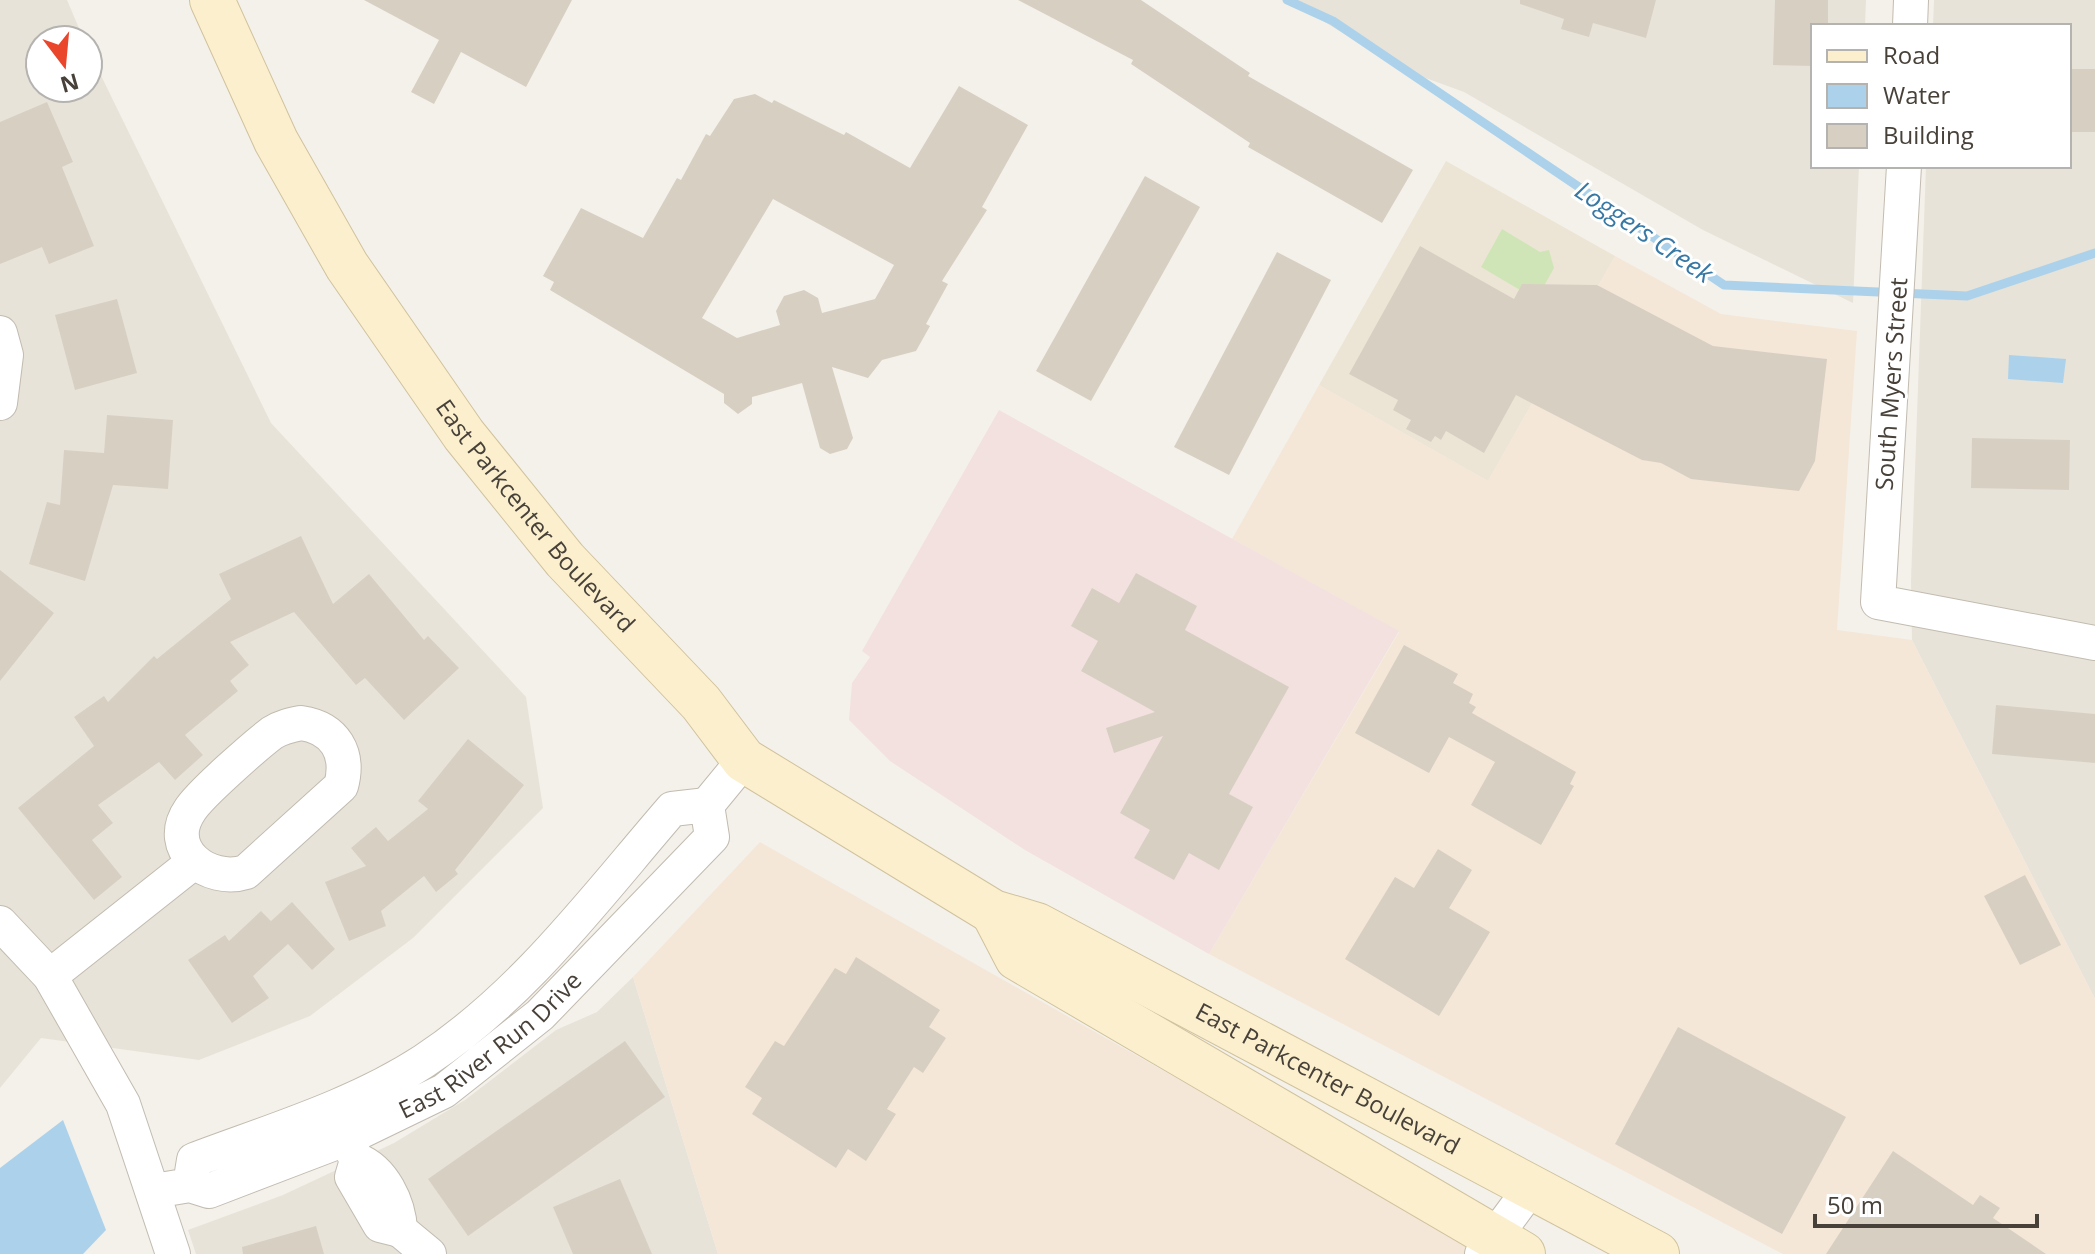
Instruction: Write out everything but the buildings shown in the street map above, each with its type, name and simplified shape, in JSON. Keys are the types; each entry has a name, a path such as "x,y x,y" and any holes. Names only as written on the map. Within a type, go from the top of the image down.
{"main road":[{"name":"East Parkcenter Boulevard","path":"212,0 276,141 347,266 464,435 565,560 701,703 744,760 993,912 1037,925 1533,1185 1657,1254"},
{"name":"East Parkcenter Boulevard","path":"993,912 1017,958 1500,1249"}],"street":[{"path":"1910,24 1911,0"},
{"name":"South Myers Street","path":"1904,168 1878,602 2095,643"},
{"path":"0,333 6,355 0,403"},
{"path":"301,723 329,732 338,743 345,772 332,798 246,872 219,876 194,862 183,837 190,810 274,732 301,723"},
{"path":"707,805 744,760"},
{"name":"East River Run Drive","path":"154,1191 190,1185 209,1191 344,1136 444,1091 540,1015 712,837 707,805 672,809 524,981 424,1061 344,1136"},
{"path":"50,976 194,862"},
{"path":"0,923 50,976 123,1104 173,1254"},
{"path":"344,1136 352,1177 380,1225 400,1230 429,1254"},
{"path":"1500,1249 1533,1185"}],"shaded area":[{"path":"0,0 67,0 77,24 24,24 24,104 104,104 104,82 271,423 526,697 543,808 413,938 310,1016 199,1060 41,1038 0,1088"},
{"path":"1289,0 1866,0 1865,24 1811,24 1811,168 1859,168 1853,303 1703,230 1464,92 1401,69"},
{"path":"1934,0 2095,0 2095,999 1912,640 1911,581 1926,168 2071,168 2071,24 1933,24"},
{"path":"1446,161 1615,256 1488,481 1319,385"},
{"path":"1615,256 1721,314 1857,331 1837,630 1912,640 2095,999 2095,1254 1783,1254 1209,954 1399,632 1232,539 1319,385 1488,481"},
{"path":"999,410 1399,631 1209,954 1025,850 890,761 849,720 852,683 870,657 862,651"},
{"path":"760,842 1487,1254 718,1254 633,977"},
{"path":"633,977 718,1254 196,1254 188,1230 283,1195 394,1143 465,1100 556,1030 597,1012"}],"green space":[{"path":"1502,229 1540,252 1549,250 1554,268 1544,286 1520,290 1481,267"}],"water":[{"path":"2009,355 2066,359 2063,383 2008,379"},
{"path":"63,1120 106,1230 83,1254 0,1254 0,1168"}],"waterway":[{"name":"Loggers Creek","path":"1287,0 1333,21 1724,285 1967,296 2095,253"}]}
